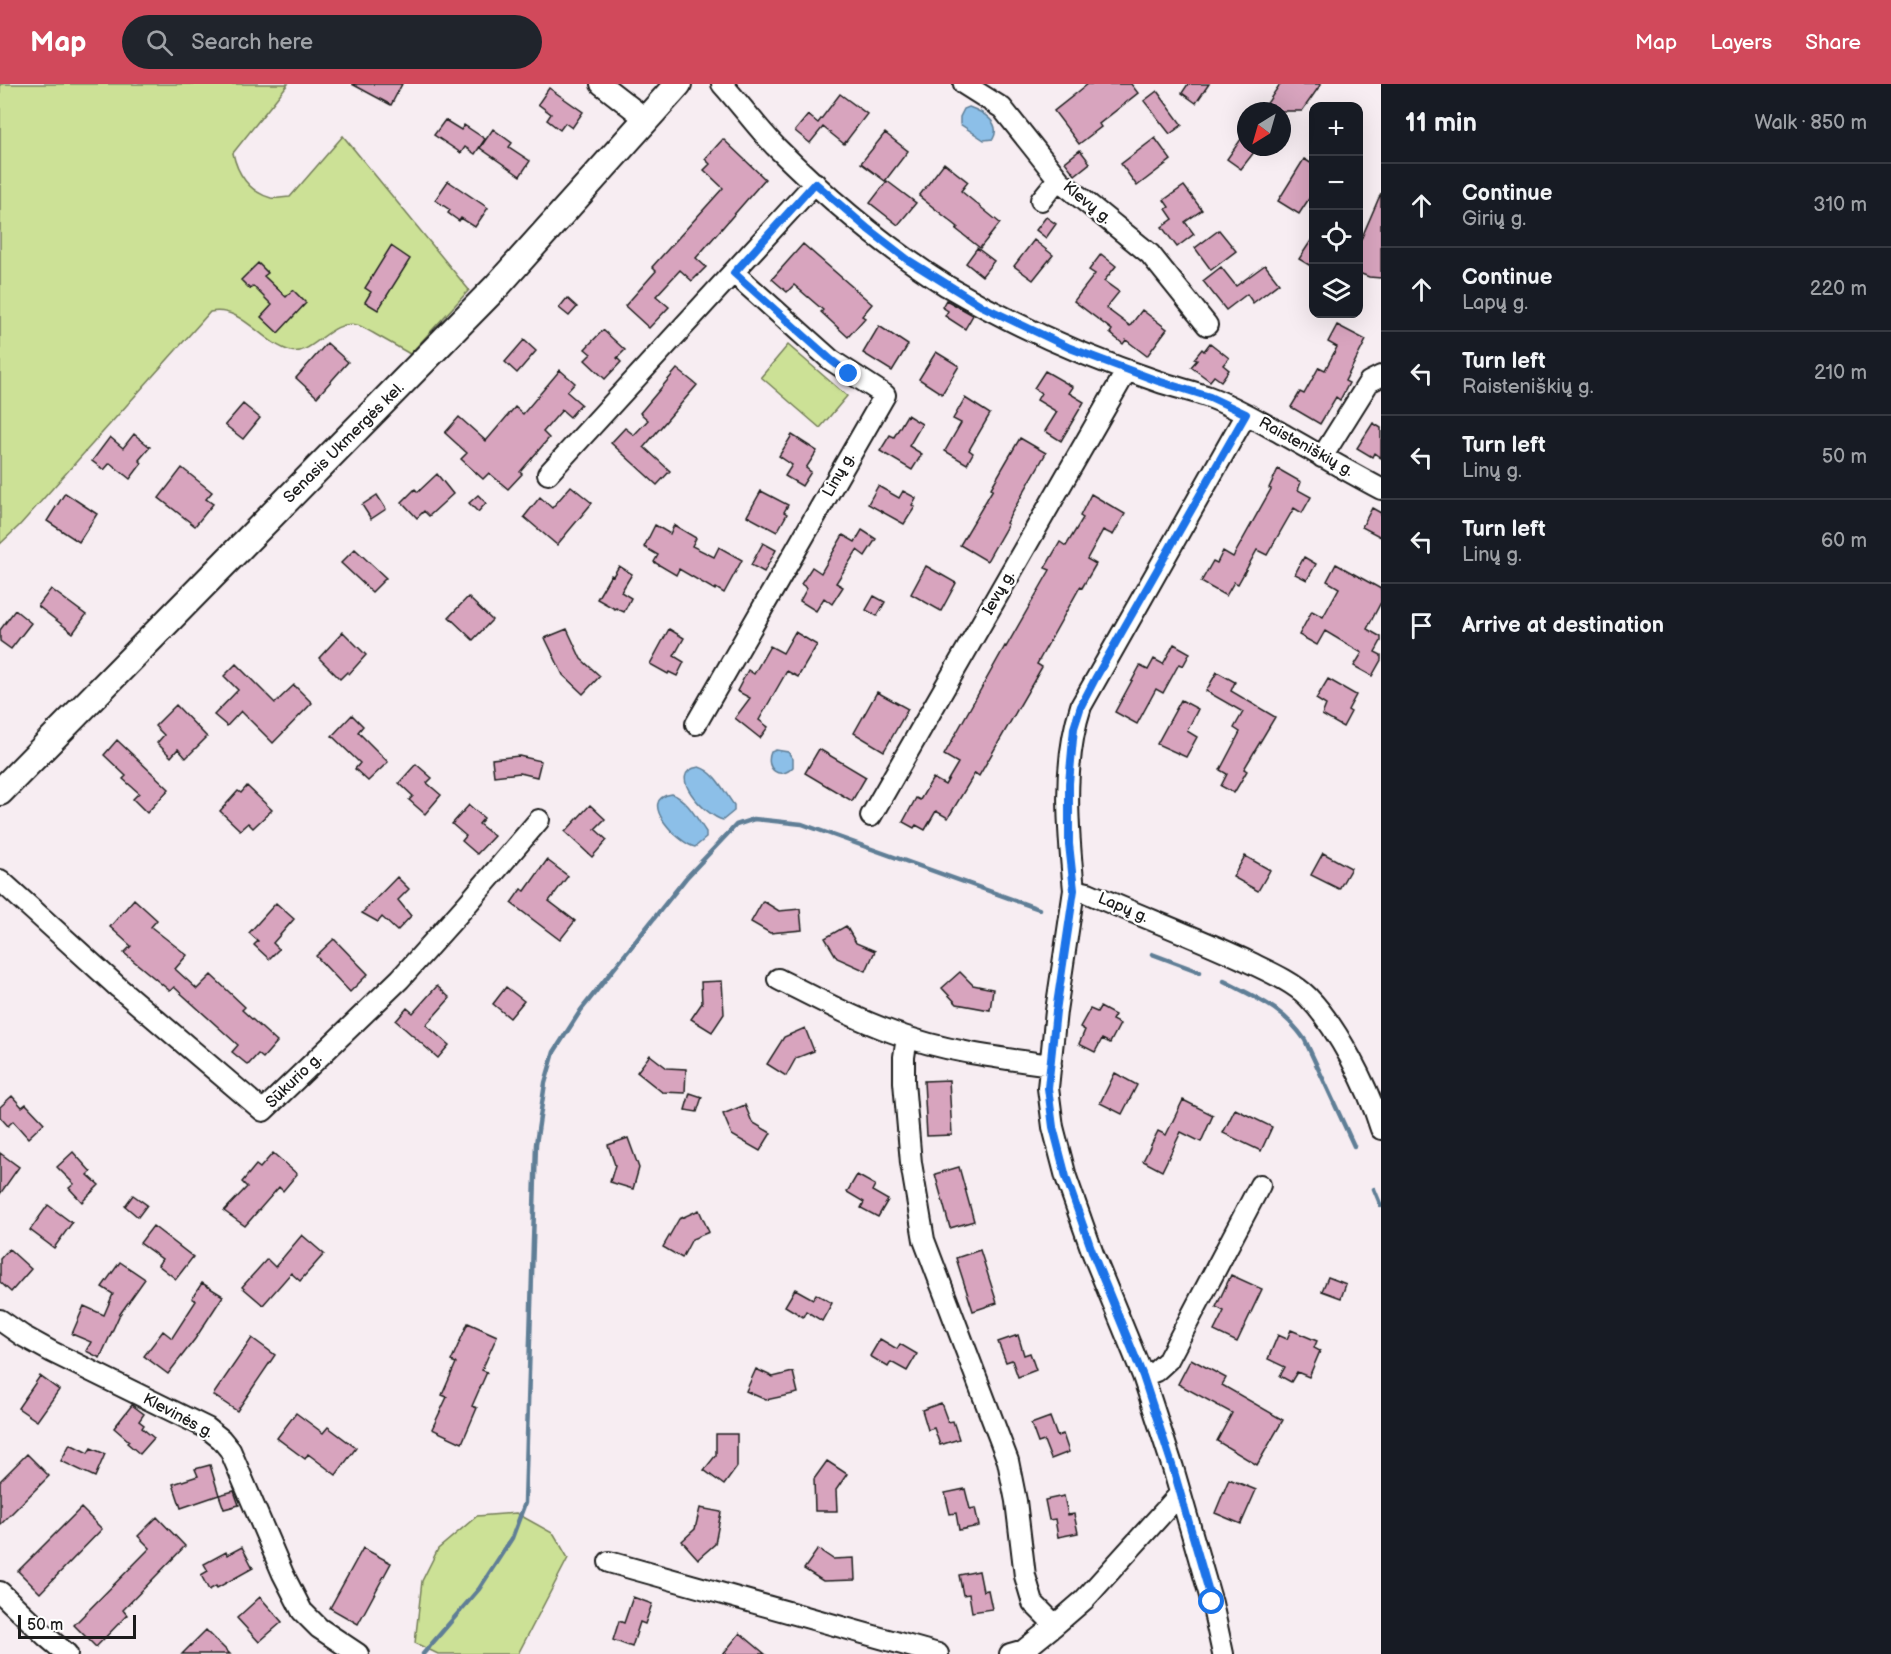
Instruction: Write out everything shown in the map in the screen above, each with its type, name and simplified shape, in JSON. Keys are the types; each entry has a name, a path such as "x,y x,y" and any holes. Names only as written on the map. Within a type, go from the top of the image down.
{"main road":[{"name":"Senasis Ukmergės kel.","path":"0,792 489,294 678,84"}],"street":[{"path":"601,84 646,119"},
{"name":"Raisteniškių g.","path":"722,84 776,146 815,183 908,260 947,285 982,306 1070,348 1127,370 1210,397 1246,414 1381,489"},
{"name":"Klevų g.","path":"964,84 1002,108 1058,179 1150,254 1207,325"},
{"path":"1041,200 1058,179"},
{"path":"548,474 815,183"},
{"name":"Linų g.","path":"696,724 885,395 831,360 734,273"},
{"name":"Ievų g.","path":"871,816 1127,370"},
{"path":"1322,457 1369,382 1381,376"},
{"path":"1223,1654 1212,1602 1173,1468 1143,1376 1093,1254 1066,1177 1053,1127 1048,1088 1056,1011 1074,890 1069,844 1069,783 1074,728 1081,706 1246,414"},
{"name":"Sūkurio g.","path":"0,880 118,988 263,1111 400,979 539,820"},
{"name":"Lapų g.","path":"1074,890 1088,893 1230,953 1276,975 1307,996 1343,1046 1379,1116"},
{"path":"778,979 860,1020 907,1037 962,1051 1051,1065"},
{"path":"907,1037 903,1082 911,1163 924,1240 1008,1461 1017,1501 1025,1576 1033,1603 1055,1625"},
{"path":"1143,1376 1156,1371 1168,1360 1260,1185"},
{"name":"Klevinės g.","path":"0,1320 42,1347 207,1428 221,1439 230,1450 283,1574 302,1611 319,1628 358,1654"},
{"path":"1010,1654 1024,1650 1084,1600 1179,1495"},
{"path":"609,1562 938,1654"},
{"path":"0,1592 67,1654"}],"green space":[{"path":"0,84 288,84 233,153 245,181 256,191 271,198 290,197 343,136 469,290 410,354 361,326 348,324 330,332 306,348 291,351 271,341 232,314 221,311 210,312 19,526 0,544"},
{"path":"788,345 847,396 820,428 761,377"},
{"path":"516,1513 554,1534 568,1558 518,1654 438,1654 415,1643 422,1581 438,1549 477,1516"}],"water":[{"path":"969,107 985,115 993,123 995,133 993,139 984,140 960,124 960,117 964,109"},
{"path":"776,750 788,752 793,759 793,767 788,771 778,773 771,768 769,758 771,752"},
{"path":"699,767 715,778 734,805 734,811 723,820 707,811 687,785 685,777 689,771"},
{"path":"672,794 687,805 706,832 706,838 695,847 679,838 659,812 658,804 662,798"}],"building":[{"path":"352,84 402,84 391,105"},
{"path":"1088,84 1131,84 1138,93 1099,124 1101,127 1079,144 1054,111"},
{"path":"1188,84 1209,84 1196,103 1182,93"},
{"path":"1280,84 1321,84 1302,111 1291,111 1291,102 1268,102"},
{"path":"549,88 583,112 572,128 565,123 560,130 547,120 551,114 538,104"},
{"path":"1157,91 1182,125 1170,134 1144,101"},
{"path":"840,94 867,114 844,144 823,127 810,143 795,131 808,115 818,123"},
{"path":"445,120 461,130 464,125 485,139 475,154 465,147 461,153 434,135"},
{"path":"493,129 512,143 509,147 530,161 520,176 480,148"},
{"path":"885,133 908,151 885,181 861,163"},
{"path":"1155,138 1171,160 1137,186 1121,164"},
{"path":"723,139 765,179 696,258 706,267 692,281 680,270 656,296 669,307 649,328 625,306 656,271 652,267 723,188 704,170 710,164 705,159"},
{"path":"1237,145 1237,156 1251,156 1241,169 1227,159"},
{"path":"1080,150 1090,163 1075,175 1065,162"},
{"path":"1304,159 1309,162 1309,199 1299,214 1278,201"},
{"path":"944,163 968,182 961,191 1000,223 980,248 919,196"},
{"path":"448,181 488,208 475,227 461,218 459,221 448,213 450,210 435,200"},
{"path":"887,181 916,203 898,225 870,203"},
{"path":"1184,186 1202,210 1185,222 1194,234 1177,247 1162,227 1173,219 1166,209 1169,207 1164,200"},
{"path":"1381,193 1381,278 1363,275 1363,235"},
{"path":"1046,217 1056,224 1046,238 1036,230"},
{"path":"1219,230 1236,251 1211,270 1195,248"},
{"path":"1034,240 1053,255 1033,280 1014,266"},
{"path":"803,244 872,304 862,316 865,318 848,337 821,312 823,310 794,285 787,292 772,279"},
{"path":"1309,244 1309,265 1299,259"},
{"path":"391,246 410,259 378,310 365,302 371,292 365,288"},
{"path":"977,248 994,261 982,276 966,263"},
{"path":"1101,254 1116,266 1104,281 1119,292 1106,308 1130,326 1142,310 1167,329 1147,356 1126,340 1123,344 1110,333 1112,330 1074,301 1095,274 1089,270"},
{"path":"258,263 268,273 264,276 286,297 293,290 306,303 278,333 261,317 272,305 253,286 250,289 241,280"},
{"path":"1265,265 1279,283 1253,303 1247,294 1226,310 1203,281 1221,267 1236,286"},
{"path":"567,298 577,307 569,316 559,308"},
{"path":"946,300 973,315 965,329 945,316 948,311 942,307"},
{"path":"1337,325 1366,340 1345,381 1349,383 1340,400 1336,397 1320,424 1291,407 1300,392 1304,394 1319,367 1325,370 1337,347 1328,342"},
{"path":"879,326 908,345 892,371 863,353"},
{"path":"603,330 625,350 617,358 621,362 605,379 585,360 591,354 585,349"},
{"path":"524,340 536,351 517,373 505,362"},
{"path":"327,343 348,362 317,397 296,378"},
{"path":"1210,343 1229,358 1223,365 1229,370 1221,381 1214,376 1210,381 1191,367 1197,360 1194,359"},
{"path":"936,352 959,366 942,394 919,379"},
{"path":"677,369 697,385 644,447 670,471 657,485 611,443 625,428 634,435 648,420 640,413"},
{"path":"560,370 575,383 567,392 581,404 570,417 562,410 543,432 549,438 508,489 489,473 483,479 461,459 467,453 445,433 459,417 486,441 515,407 523,414"},
{"path":"1045,371 1073,387 1069,393 1084,402 1061,441 1045,431 1057,412 1037,400 1041,393 1034,388"},
{"path":"965,398 990,414 969,450 973,453 967,464 945,451 961,423 953,419"},
{"path":"243,404 260,418 243,439 225,425"},
{"path":"907,415 922,424 909,446 922,454 912,470 880,451 890,435 894,437"},
{"path":"1373,423 1381,428 1381,458 1374,453 1372,457 1357,448"},
{"path":"134,434 150,447 139,460 142,463 130,479 110,463 104,470 92,461 110,437 123,448"},
{"path":"792,435 817,451 806,468 811,472 802,486 785,476 792,465 779,456"},
{"path":"1020,438 1046,453 987,561 960,545"},
{"path":"182,468 212,492 206,499 213,504 195,526 159,498"},
{"path":"1278,469 1301,482 1298,490 1311,497 1302,513 1294,508 1267,555 1257,550 1238,584 1234,582 1226,596 1201,582 1213,561 1217,563 1223,551 1233,557 1271,489 1269,488"},
{"path":"437,474 453,494 429,516 424,511 417,518 402,502 415,489 418,492"},
{"path":"571,486 592,503 557,545 524,517 540,497 552,508"},
{"path":"878,486 899,498 903,491 916,498 912,505 915,507 904,524 868,504"},
{"path":"761,491 788,505 784,512 787,514 777,532 747,516"},
{"path":"65,493 97,514 79,542 47,521"},
{"path":"1091,494 1125,514 1113,535 1103,530 1087,559 1096,564 1082,588 1080,587 1037,664 1042,667 979,776 975,773 948,818 936,811 925,830 916,825 914,828 903,822 916,798 920,800 933,778 945,785 958,763 944,755 1050,570 1045,568 1060,542 1066,546 1083,518 1080,516"},
{"path":"377,495 386,509 371,519 362,505"},
{"path":"478,495 486,503 478,512 469,503"},
{"path":"1372,508 1381,513 1381,537 1362,527"},
{"path":"655,525 670,534 674,525 696,538 692,546 714,557 719,547 742,560 724,593 679,569 676,575 654,562 658,555 644,547"},
{"path":"862,530 876,539 865,556 857,550 836,583 843,587 832,604 824,598 816,611 800,601 807,588 801,584 812,567 821,573 843,535 855,542"},
{"path":"763,543 776,550 764,572 751,565"},
{"path":"355,549 386,578 372,592 341,563"},
{"path":"1304,557 1316,564 1307,580 1295,574"},
{"path":"1336,564 1381,589 1381,602 1367,629 1381,637 1375,652 1381,655 1381,660 1372,676 1354,666 1362,653 1325,631 1317,645 1299,635 1312,611 1323,617 1339,588 1327,581"},
{"path":"619,566 632,574 621,592 631,598 624,612 597,599"},
{"path":"926,566 956,583 941,611 911,594"},
{"path":"51,589 86,615 73,633 38,606"},
{"path":"874,596 885,602 877,616 866,610"},
{"path":"468,597 492,620 473,640 449,617"},
{"path":"15,610 31,623 11,649 0,641 0,630"},
{"path":"567,629 581,659 600,676 583,694 563,675 545,638"},
{"path":"669,629 684,638 674,656 684,662 677,676 669,672 668,674 650,664"},
{"path":"343,632 366,655 349,674 347,672 340,679 319,658"},
{"path":"795,632 817,645 798,677 787,671 759,720 768,727 760,738 735,718 750,698 737,691 748,670 754,674 770,646 783,653"},
{"path":"1174,644 1190,653 1183,666 1179,664 1163,693 1156,689 1137,724 1115,712 1140,666 1148,670 1154,659 1163,664"},
{"path":"236,664 275,703 294,685 312,703 273,743 241,711 227,726 214,715 238,690 224,676"},
{"path":"1217,672 1235,682 1231,691 1275,717 1244,769 1247,771 1234,793 1221,786 1227,774 1220,770 1240,732 1234,728 1243,712 1206,691"},
{"path":"1328,679 1356,695 1343,727 1322,715 1326,705 1316,699"},
{"path":"877,692 908,709 884,751 854,733"},
{"path":"1181,700 1198,709 1187,731 1197,737 1186,757 1157,744"},
{"path":"176,705 207,737 186,758 178,749 171,757 157,743 164,735 155,726"},
{"path":"352,715 363,726 358,732 388,762 368,781 355,769 360,763 332,736"},
{"path":"117,740 169,789 147,813 133,799 139,793 123,779 126,776 104,755"},
{"path":"819,749 866,777 852,801 805,773"},
{"path":"519,756 541,761 537,777 520,773 494,776 492,759"},
{"path":"416,764 432,778 427,783 441,795 425,814 409,800 413,796 399,783"},
{"path":"247,786 272,810 253,828 248,823 240,830 220,811 238,791 241,793"},
{"path":"469,805 484,818 479,824 494,836 477,854 462,841 466,836 452,824"},
{"path":"590,805 605,819 595,829 607,840 592,857 565,832"},
{"path":"1323,853 1351,868 1339,889 1311,875"},
{"path":"1245,856 1270,870 1258,891 1233,877"},
{"path":"547,860 568,876 549,901 575,921 560,940 511,903 521,889 525,891"},
{"path":"397,877 409,889 398,900 411,916 397,931 382,917 378,922 362,913"},
{"path":"134,899 157,920 151,927 187,955 175,969 197,989 211,975 245,1007 242,1010 277,1042 263,1058 258,1054 248,1065 232,1052 238,1045 174,987 170,991 124,953 131,946 110,927"},
{"path":"763,901 779,911 800,909 802,930 770,933 751,922"},
{"path":"276,903 294,919 273,943 279,949 269,959 254,945 258,941 249,933"},
{"path":"846,926 856,943 875,951 866,971 837,958 825,938"},
{"path":"334,939 368,974 350,992 316,956"},
{"path":"960,972 973,985 993,989 990,1010 957,1004 942,988"},
{"path":"722,981 724,1014 712,1032 691,1019 702,1003 701,982"},
{"path":"437,986 450,998 426,1025 449,1045 438,1058 396,1021 407,1008 413,1013"},
{"path":"506,987 524,1001 510,1018 493,1004"},
{"path":"1100,1007 1115,1015 1112,1020 1120,1024 1110,1043 1102,1039 1095,1052 1079,1044 1085,1030 1080,1027 1090,1009 1097,1012"},
{"path":"805,1028 814,1051 796,1058 786,1076 767,1064 784,1037"},
{"path":"650,1055 667,1068 686,1069 685,1093 662,1092 637,1072"},
{"path":"1115,1073 1137,1085 1122,1114 1100,1103"},
{"path":"949,1080 952,1135 927,1136 924,1081"},
{"path":"690,1093 702,1097 697,1112 685,1110"},
{"path":"12,1096 22,1107 26,1104 44,1123 28,1138 13,1121 8,1126 0,1117 0,1107"},
{"path":"1183,1100 1213,1115 1201,1142 1181,1132 1162,1171 1143,1161 1158,1131 1166,1135"},
{"path":"745,1105 752,1122 771,1133 760,1151 732,1135 723,1114"},
{"path":"1235,1109 1272,1127 1261,1151 1223,1133"},
{"path":"628,1138 639,1168 633,1189 610,1182 615,1165 608,1145"},
{"path":"73,1152 91,1172 88,1175 99,1185 82,1202 69,1188 74,1184 57,1167"},
{"path":"0,1153 19,1167 0,1194"},
{"path":"273,1153 297,1174 283,1191 279,1187 245,1226 224,1211 247,1187 242,1182 256,1165 260,1168"},
{"path":"959,1167 974,1221 950,1228 935,1174"},
{"path":"857,1175 875,1185 872,1191 888,1200 878,1217 861,1208 864,1202 847,1192"},
{"path":"133,1195 147,1205 138,1217 125,1206"},
{"path":"48,1205 72,1223 54,1248 30,1230"},
{"path":"699,1210 709,1232 692,1239 682,1258 663,1247 679,1219"},
{"path":"153,1226 193,1257 176,1279 158,1265 162,1259 140,1243"},
{"path":"302,1235 324,1254 300,1281 291,1273 263,1305 242,1287 267,1259 275,1267"},
{"path":"9,1249 31,1269 11,1292 0,1282 0,1259"},
{"path":"980,1250 997,1303 973,1311 956,1258"},
{"path":"120,1262 145,1279 120,1314 100,1358 86,1351 91,1342 72,1334 84,1306 104,1315 113,1294 102,1287"},
{"path":"1231,1275 1262,1289 1237,1342 1214,1331 1224,1311 1216,1307"},
{"path":"1328,1277 1346,1284 1341,1298 1322,1291"},
{"path":"202,1283 223,1296 195,1339 168,1374 144,1356 163,1331 172,1338 196,1301 192,1298"},
{"path":"795,1289 813,1299 816,1294 832,1303 822,1321 806,1311 803,1317 785,1306"},
{"path":"468,1323 497,1336 482,1370 487,1372 472,1406 477,1408 462,1443 432,1429 447,1397 442,1395 456,1363 451,1361"},
{"path":"1291,1330 1317,1341 1314,1348 1320,1351 1309,1377 1297,1372 1291,1382 1280,1376 1285,1367 1268,1359 1278,1335 1287,1339"},
{"path":"1018,1335 1024,1355 1030,1353 1036,1370 1018,1377 1012,1360 1006,1362 998,1342"},
{"path":"252,1338 275,1355 237,1411 213,1395"},
{"path":"880,1339 897,1349 900,1344 917,1354 907,1371 891,1362 888,1367 870,1356"},
{"path":"1191,1359 1226,1378 1222,1385 1283,1420 1257,1465 1217,1441 1232,1413 1178,1384"},
{"path":"756,1369 773,1377 793,1372 798,1393 766,1400 746,1391"},
{"path":"40,1376 59,1390 37,1421 18,1408"},
{"path":"941,1403 948,1422 953,1421 959,1439 940,1445 934,1428 928,1430 922,1410"},
{"path":"132,1405 144,1414 139,1421 144,1425 142,1428 154,1438 140,1454 114,1428"},
{"path":"296,1413 323,1433 328,1427 356,1448 336,1475 308,1454 305,1459 277,1438"},
{"path":"1050,1417 1057,1436 1063,1434 1069,1452 1051,1459 1044,1441 1038,1443 1031,1424"},
{"path":"716,1434 737,1434 737,1467 724,1485 704,1470 716,1455"},
{"path":"70,1444 88,1453 91,1448 105,1454 95,1477 61,1461"},
{"path":"27,1454 49,1476 0,1525 0,1481"},
{"path":"827,1461 847,1474 836,1490 837,1511 815,1511 814,1479"},
{"path":"210,1465 219,1495 181,1508 173,1484 198,1476 195,1469"},
{"path":"1229,1479 1256,1490 1241,1524 1215,1513"},
{"path":"965,1489 970,1509 975,1508 979,1526 959,1530 956,1513 950,1514 945,1493"},
{"path":"234,1491 239,1505 224,1509 219,1495"},
{"path":"1064,1496 1068,1515 1074,1514 1078,1533 1058,1537 1055,1519 1049,1520 1045,1500"},
{"path":"81,1508 102,1529 40,1593 18,1571"},
{"path":"700,1508 721,1512 715,1544 698,1559 682,1541 695,1529"},
{"path":"157,1517 185,1546 123,1610 127,1615 96,1647 74,1625 150,1548 138,1536"},
{"path":"242,1547 253,1568 209,1590 201,1575 208,1571 204,1564 226,1552 227,1555"},
{"path":"363,1548 391,1563 358,1624 330,1608"},
{"path":"818,1549 833,1559 854,1558 855,1580 823,1581 804,1569"},
{"path":"979,1571 983,1591 988,1590 992,1609 972,1612 969,1594 963,1595 959,1575"},
{"path":"260,1597 282,1622 259,1642 237,1618"},
{"path":"633,1597 652,1604 645,1624 640,1622 632,1647 613,1640 619,1621 624,1623"},
{"path":"206,1630 230,1654 182,1654"},
{"path":"740,1633 765,1654 723,1654"}],"waterway":[{"path":"423,1654 479,1589 512,1538 525,1503 536,1144 545,1083 554,1052 581,1010 686,878 736,825 754,819 802,824 1039,909"},
{"path":"1152,954 1200,972"},
{"path":"1224,981 1269,1005 1287,1019 1305,1040 1354,1146"},
{"path":"1374,1189 1381,1206"}],"route":[{"path":"849,374 734,273 815,183 908,260 982,306 1070,348 1158,381 1210,397 1246,414 1095,679 1081,706 1074,728 1069,783 1069,844 1074,890 1056,1011 1048,1088 1053,1127 1066,1177 1093,1254 1143,1376 1173,1468 1212,1602"}]}
